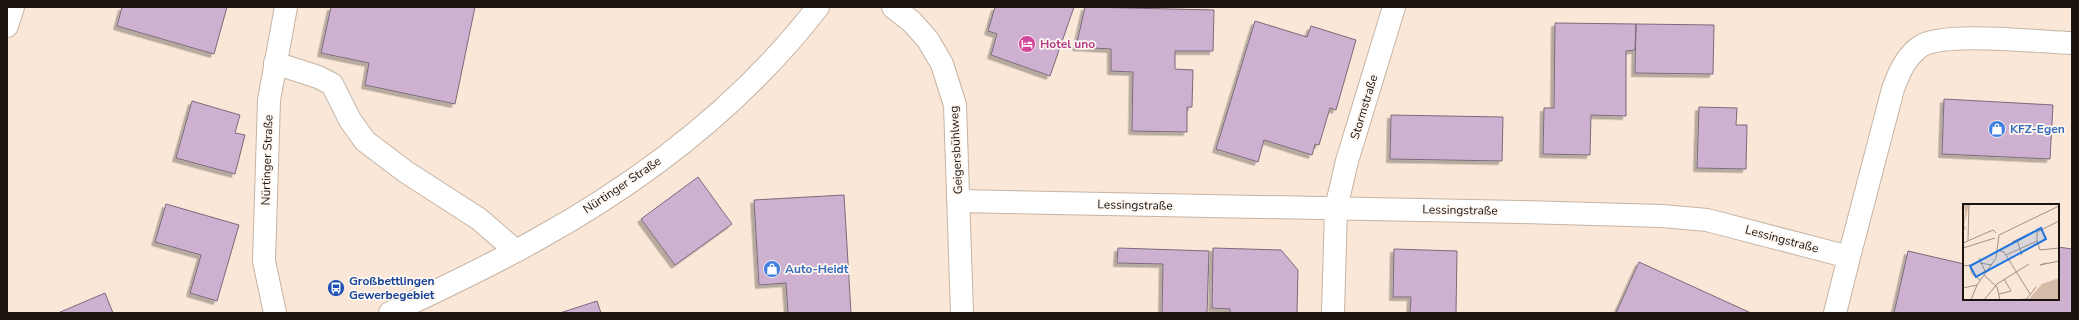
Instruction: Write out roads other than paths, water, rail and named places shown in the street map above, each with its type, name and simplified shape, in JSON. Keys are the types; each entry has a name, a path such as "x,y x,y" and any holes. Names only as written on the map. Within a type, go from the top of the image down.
{"street":[{"path":"7,26 13,7"},
{"name":"Nürtinger Straße","path":"275,313 264,261 269,100 286,7"},
{"name":"Nürtinger Straße","path":"390,313 516,251 596,204 697,132 738,95 775,58 818,7"},
{"name":"Geigersbühlweg","path":"893,7 912,22 928,40 942,64 955,105 962,313"},
{"name":"Stormstraße","path":"1336,208 1347,161 1394,7"},
{"path":"1835,313 1892,89 1903,64 1921,46 1941,39 1961,38 2072,44"},
{"path":"275,63 318,76 332,84 350,120 365,141 406,172 479,219 516,251"},
{"name":"Lessingstraße","path":"958,201 1154,206 1544,212 1662,216 1707,220 1849,257"},
{"path":"1333,313 1336,208"}],"place":[{"name":"Hotel uno","path":"1027,44"},
{"name":"KFZ-Egen","path":"1997,129"},
{"name":"Auto-Heidt","path":"772,269"},
{"name":"Großbettlingen Gewerbegebiet","path":"336,288"}]}
